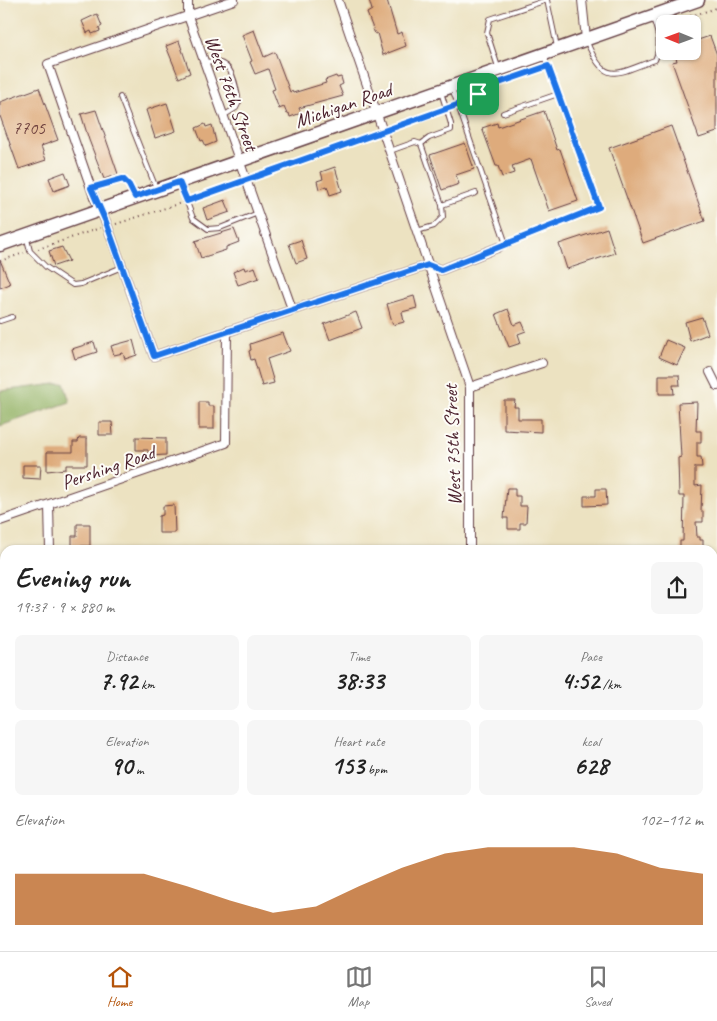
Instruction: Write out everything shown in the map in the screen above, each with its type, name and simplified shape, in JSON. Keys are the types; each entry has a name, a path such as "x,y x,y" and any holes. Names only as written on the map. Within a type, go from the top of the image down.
{"main road":[{"name":"Michigan Road","path":"0,245 698,0"}],"street":[{"name":"West 76th Street","path":"188,0 188,16 292,309"},
{"path":"234,0 48,64 91,188 107,226 154,356 428,265 441,270 502,245"},
{"name":"West 75th Street","path":"338,0 378,112 470,387 470,545"},
{"path":"582,0 586,39"},
{"name":"Pershing Road","path":"0,522 226,443 227,331"},
{"path":"470,387 542,363"},
{"path":"710,372 717,386"},
{"path":"50,505 50,545"}],"lane":[{"path":"499,70 487,33 490,19 547,0 557,49"},
{"path":"586,39 599,67 615,74 654,60 659,50 659,40 652,16"},
{"path":"446,88 458,105 502,245 599,207 543,54"},
{"path":"204,62 220,62 229,67 235,84 239,102 236,108 223,116"},
{"path":"421,144 429,138 451,130 446,88"},
{"path":"503,113 558,94"},
{"path":"120,97 157,190"},
{"path":"390,151 415,142 421,144"},
{"path":"417,231 434,226 443,218 442,205 421,144"},
{"path":"91,188 123,179 129,185 135,197"},
{"path":"179,182 193,218 208,229 220,228 258,213"},
{"path":"442,205 476,193"},
{"path":"26,236 30,251 46,267 73,285 81,284 122,267"},
{"path":"0,321 12,317"}],"path":[{"path":"693,15 717,8"},
{"path":"458,105 471,100 484,88 529,72"},
{"path":"0,261 187,201 447,109"}],"green space":[{"path":"64,383 70,402 0,426 0,391"}],"building":[{"path":"369,0 387,0 397,34 402,32 406,46 383,55 377,33 375,34 367,13 372,10"},
{"path":"97,14 102,26 99,28 100,31 92,34 91,31 87,33 82,21"},
{"path":"254,30 264,57 275,52 290,92 292,91 293,93 326,83 325,80 336,76 337,78 341,77 343,84 339,86 343,96 299,108 301,113 290,117 284,107 279,109 272,90 275,89 268,69 255,74 250,62 252,61 242,35"},
{"path":"710,36 717,55 717,132 699,138 672,62 677,60 701,60 701,39"},
{"path":"179,41 190,73 179,78 166,46"},
{"path":"39,88 58,140 41,146 46,160 19,169 0,116 0,102"},
{"path":"167,103 176,131 155,138 146,110"},
{"path":"96,110 118,174 104,179 81,114"},
{"path":"544,111 557,150 560,149 578,201 549,211 531,159 512,166 514,173 502,177 482,128 497,123 498,127"},
{"path":"205,124 206,127 212,125 216,142 206,146 203,140 201,141 196,128"},
{"path":"671,126 705,221 643,243 609,148"},
{"path":"465,143 474,169 456,175 459,184 442,190 430,155"},
{"path":"335,167 342,191 330,195 327,186 319,189 317,181 323,179 321,172"},
{"path":"65,172 70,185 54,191 49,178"},
{"path":"225,200 230,212 207,220 203,208"},
{"path":"607,228 615,253 567,269 559,244"},
{"path":"234,229 239,242 226,247 226,250 201,258 195,241"},
{"path":"301,240 307,259 296,263 289,244"},
{"path":"62,247 69,261 54,266 49,251"},
{"path":"0,260 10,284 0,288"},
{"path":"244,267 245,270 255,267 259,278 238,285 233,272"},
{"path":"414,296 417,308 402,312 404,322 393,325 387,304"},
{"path":"508,309 514,325 522,322 526,331 518,334 521,343 509,347 496,314"},
{"path":"356,312 362,328 330,340 324,324"},
{"path":"702,317 708,334 690,341 685,322"},
{"path":"283,333 290,351 267,359 274,383 262,386 254,359 251,360 250,344"},
{"path":"133,340 137,355 125,359 123,353 114,355 111,346"},
{"path":"666,340 685,348 677,365 659,357"},
{"path":"94,342 97,352 75,359 72,349"},
{"path":"659,375 679,375 680,385 673,385 674,394 659,394"},
{"path":"504,400 515,400 514,407 518,407 518,419 541,419 541,432 504,430"},
{"path":"199,402 208,402 208,406 214,406 214,429 199,429"},
{"path":"697,402 696,431 701,431 701,442 697,442 697,457 701,457 702,467 695,467 695,486 702,485 701,511 703,511 703,522 696,522 697,537 703,540 703,545 680,545 680,541 683,541 684,496 679,496 678,458 681,457 678,403"},
{"path":"99,422 112,422 113,435 99,435"},
{"path":"136,437 166,438 166,455 148,456 148,450 136,450"},
{"path":"79,438 87,438 87,465 66,465 66,469 47,471 47,452 73,452 73,442 78,442"},
{"path":"23,465 41,465 40,479 23,478"},
{"path":"507,488 515,488 515,496 520,496 520,506 527,506 526,523 520,523 520,529 508,529 508,518 504,518"},
{"path":"596,489 606,489 607,505 584,506 584,496 596,496"},
{"path":"174,505 175,533 159,533 159,516 163,515 163,506"},
{"path":"77,524 90,524 90,545 72,545 72,536 77,536"}],"route":[{"path":"548,66 599,207 441,270 428,265 154,356 106,222 91,188 123,179 129,185 135,197 179,182 187,201 454,107 471,100 478,94 484,88 548,66"}]}
